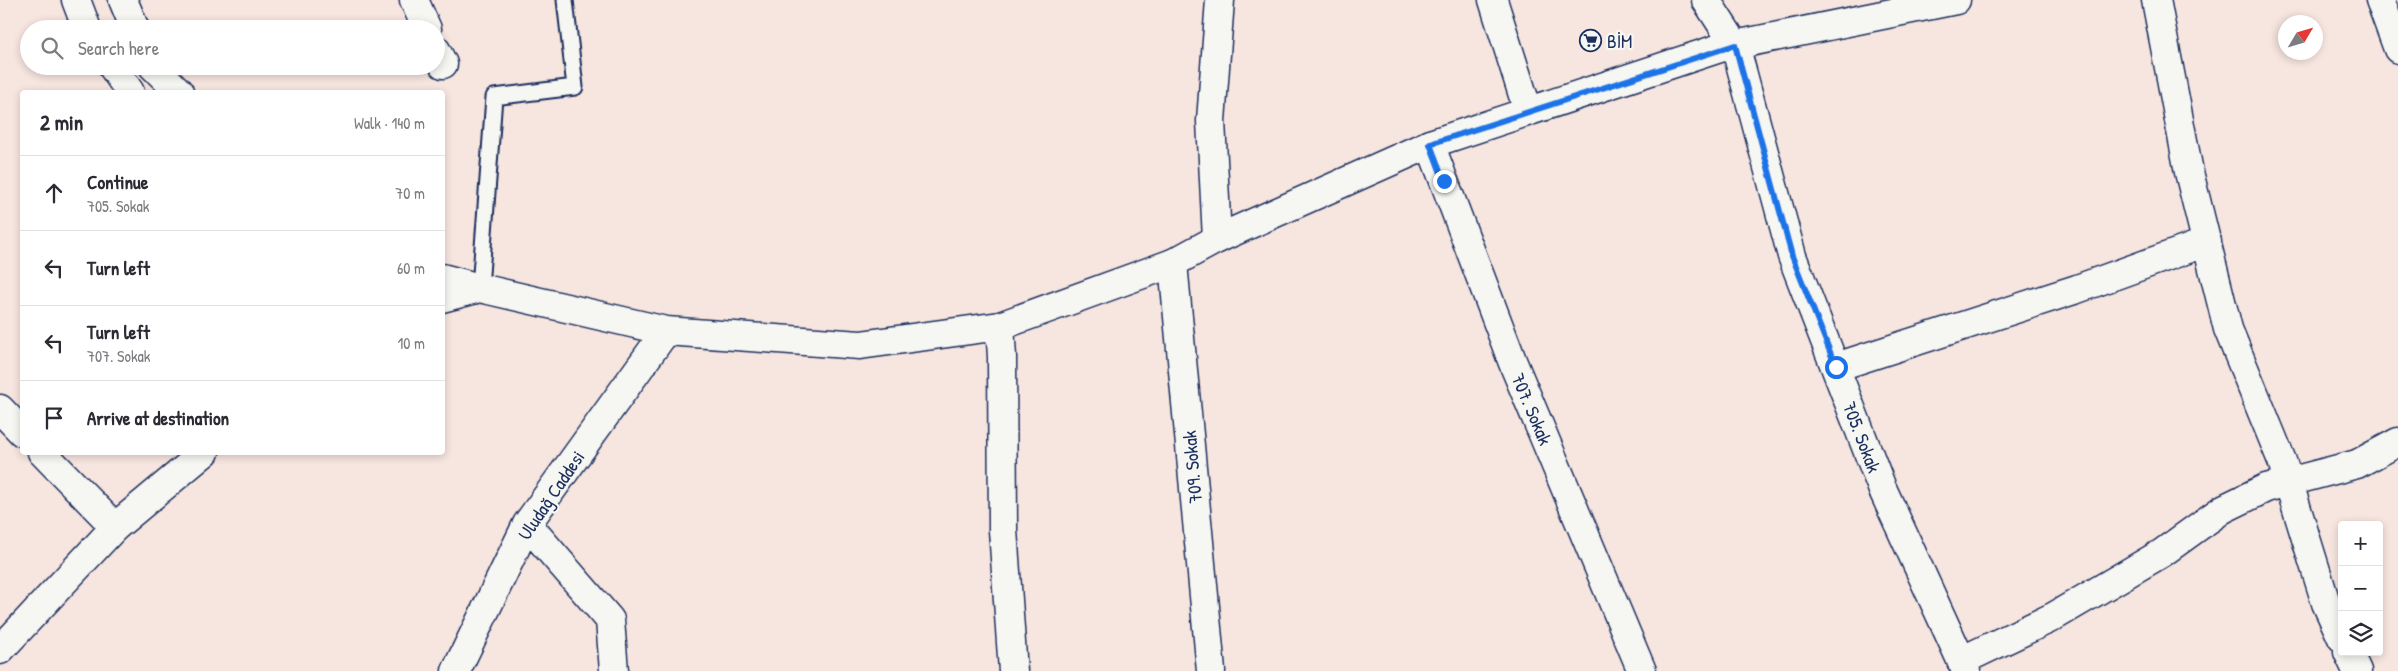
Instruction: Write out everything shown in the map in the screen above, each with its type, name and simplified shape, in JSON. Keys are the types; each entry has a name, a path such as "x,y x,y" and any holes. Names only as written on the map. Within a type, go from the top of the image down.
{"street":[{"path":"76,0 84,20"},
{"path":"414,0 423,20"},
{"path":"1217,238 1211,121 1220,0"},
{"path":"1493,0 1528,111"},
{"name":"705. Sokak","path":"1706,0 1735,45 1792,256 1882,488 1963,666"},
{"path":"445,279 666,332 860,345 1000,326 1173,263 1217,238 1430,144 1735,45 1956,0"},
{"path":"2156,0 2189,172 2228,328 2288,481 2326,603 2338,629"},
{"path":"2380,0 2398,49"},
{"path":"118,75 129,90"},
{"path":"162,75 178,90"},
{"name":"707. Sokak","path":"1430,144 1513,362 1642,671"},
{"path":"1836,367 2077,289 2207,242"},
{"name":"709. Sokak","path":"1173,263 1211,671"},
{"path":"445,297 480,288"},
{"path":"1000,326 1002,357 1003,530 1013,671"},
{"name":"Uludağ Caddesi","path":"456,671 527,524 666,332"},
{"path":"0,409 20,430"},
{"path":"1963,666 2053,617 2162,553 2223,509 2266,488 2357,464 2398,442"},
{"path":"45,455 115,527"},
{"path":"0,650 115,527 201,455"},
{"path":"527,524 610,620 614,671"},
{"path":"2350,656 2357,671"}],"lane":[{"path":"480,288 494,97 575,87 565,0"}],"place":[{"name":"BİM","path":"1591,41"}],"route":[{"path":"1444,181 1430,144 1720,48 1735,45 1792,256 1836,367"}]}
